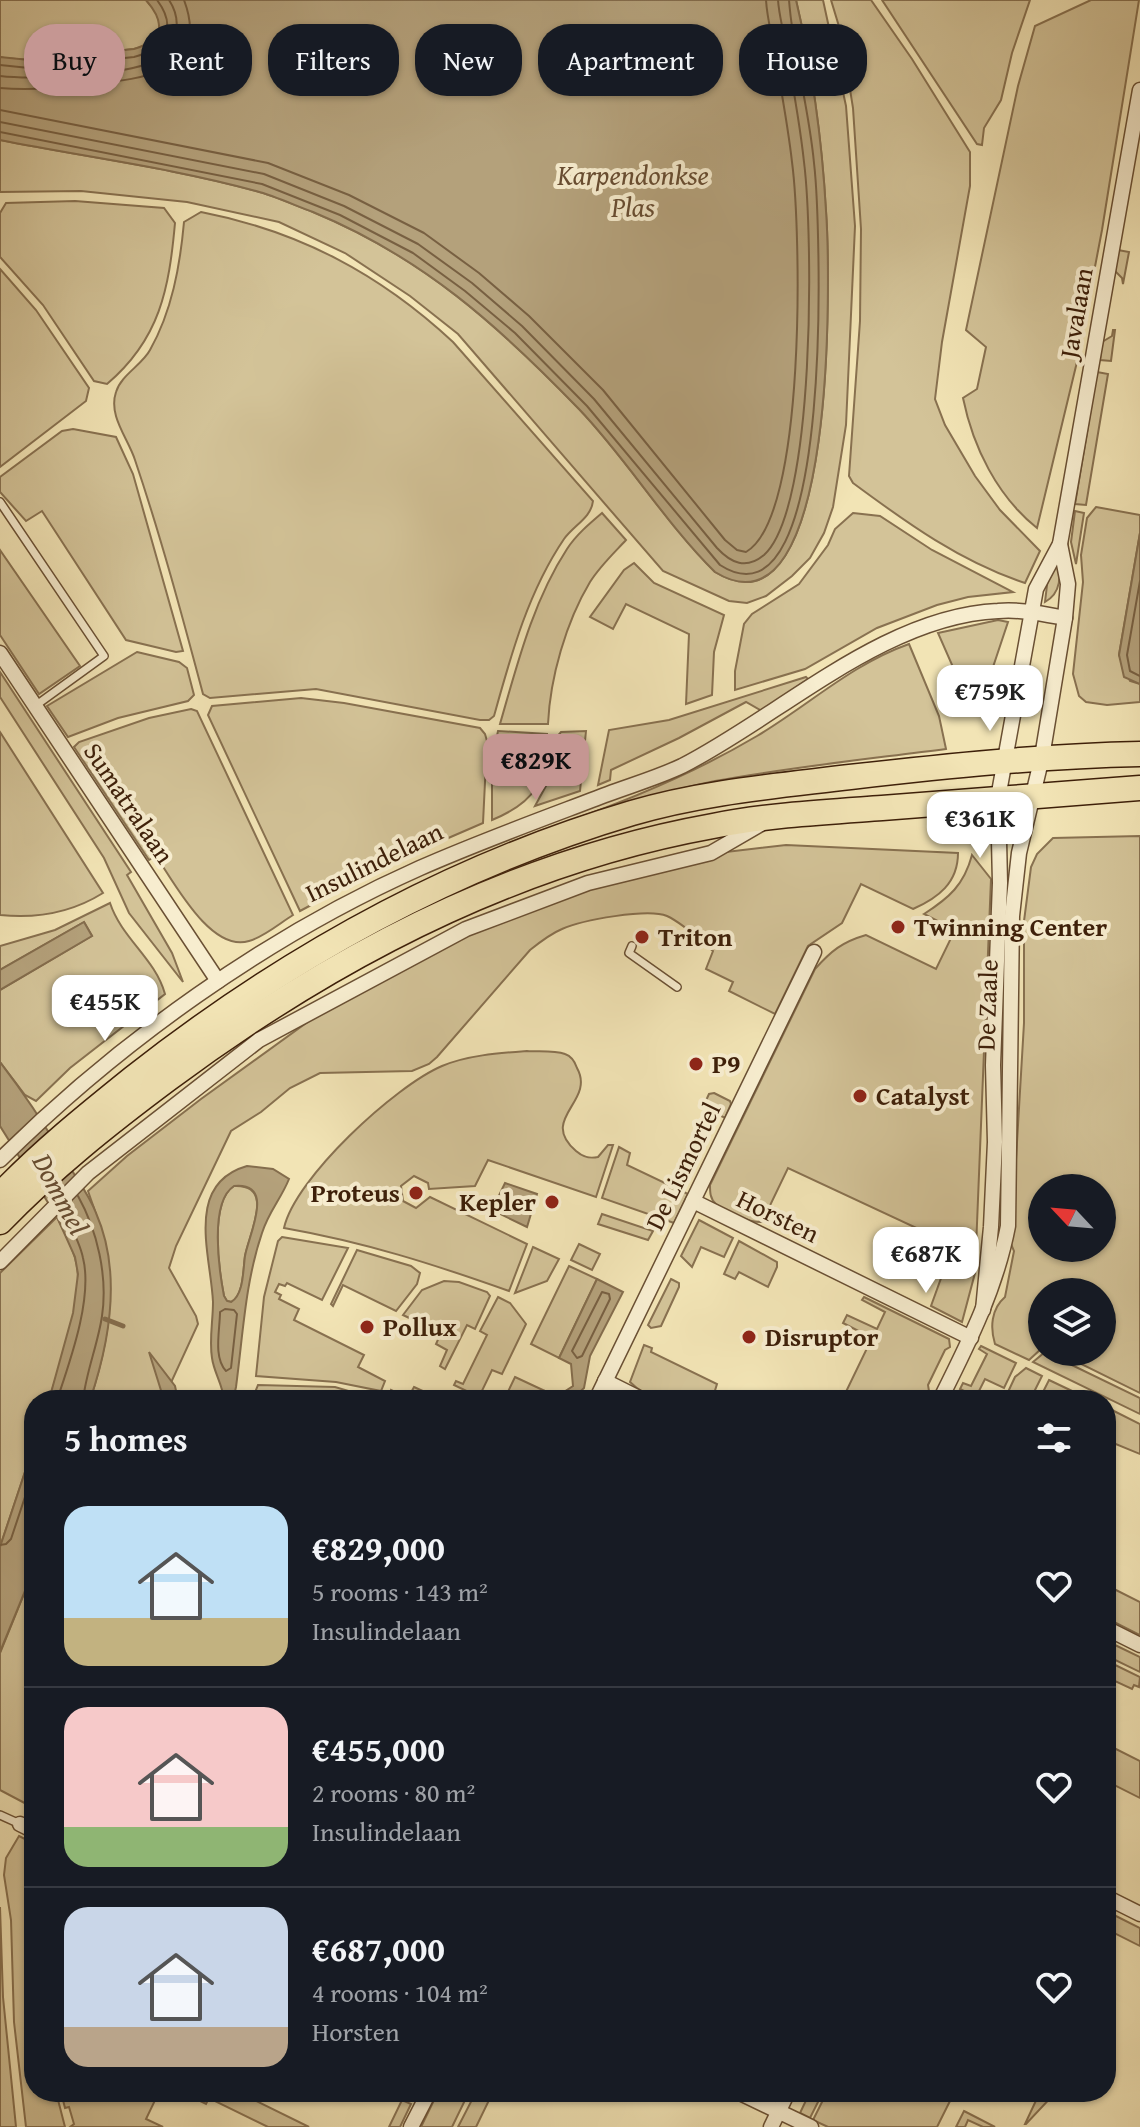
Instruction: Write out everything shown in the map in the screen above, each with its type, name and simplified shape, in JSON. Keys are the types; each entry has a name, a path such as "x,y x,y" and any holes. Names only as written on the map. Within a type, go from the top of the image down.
{"main road":[{"name":"Insulindelaan","path":"110,1110 197,1028 331,942 427,892 552,840 634,812 714,794 1003,760 1140,754"},
{"path":"0,1195 14,1170 70,1142 110,1110 184,1067 292,994 441,913 543,872 629,845 712,826 773,817 1140,788"},
{"path":"0,1222 14,1170"}],"street":[{"name":"Javalaan","path":"998,798 1036,589 1060,544 1140,90"},
{"name":"Javalaan","path":"1034,796 1065,618 1068,584 1060,544"},
{"name":"Insulindelaan","path":"14,1170 50,1113 161,1022 218,981 302,929 421,867 682,766 856,658 907,633 997,610 1065,618"},
{"name":"Sumatralaan","path":"0,653 218,981"},
{"name":"De Zaale","path":"945,1390 983,1310 1002,1257 1008,1226 1012,916 1019,853 1034,796"},
{"name":"De Zaale","path":"983,1310 995,1142 993,1065 1000,883 998,798"},
{"path":"0,1262 43,1215 88,1173 259,1040 466,929 588,883 711,853 773,817"},
{"name":"De Lismortel","path":"601,1390 814,952"},
{"name":"Horsten","path":"693,1201 971,1338"},
{"path":"605,1381 623,1390"},
{"path":"1116,1633 1140,1645"},
{"path":"20,1824 24,1826"},
{"path":"1116,1902 1140,1914"},
{"path":"411,2127 424,2102"},
{"path":"759,2102 811,2127"},
{"path":"771,2127 783,2102"}],"lane":[{"path":"0,502 104,656 35,706"},
{"path":"632,946 629,953 677,987"},
{"path":"0,1815 20,1824"}],"shaded area":[{"path":"0,0 146,0 157,13 159,24 141,24 141,47 134,49 125,50 125,24 24,24 24,60 0,57"},
{"path":"796,0 823,0 828,24 802,24"},
{"path":"831,0 871,0 970,152 970,186 935,399 945,425 975,476 1000,510 1040,551 1025,583 979,564 935,540 853,483 849,476 860,321 861,229 851,96 867,96 867,24 838,24"},
{"path":"882,0 1030,0 1012,53 1001,100 984,128 982,145 977,144"},
{"path":"1091,0 1139,0 1102,230 1076,366 1037,528 999,486 973,434 963,398 977,389 986,347 966,330 1018,86 1035,26"},
{"path":"814,96 844,96 855,226 846,425 833,507 824,533 810,558 792,576 766,596 747,603 729,601 663,571 458,334 410,296 345,253 279,222 187,202 81,191 0,192 0,140 225,183 277,198 352,230 424,272 519,349 597,428 715,572 756,581 785,556 806,506 818,441 828,302 819,131"},
{"path":"75,201 164,208 175,223 169,270 159,311 139,349 107,384 94,381 43,305 0,257 0,213 6,203"},
{"path":"201,212 237,220 305,244 367,276 397,296 453,342 593,501 586,517 564,539 540,580 514,647 494,716 489,720 316,689 210,698 203,694 154,518 117,418 114,401 119,386 146,355 158,335 174,288 184,222"},
{"path":"1118,250 1129,252 1123,284 1115,271"},
{"path":"0,269 36,310 89,388 86,401 0,467"},
{"path":"1113,330 1111,361 1100,360 1102,342 1112,336"},
{"path":"1097,372 1108,374 1086,505 1075,504"},
{"path":"73,429 116,437 133,474 183,651 126,640 42,511 26,521 0,492 0,477 62,431"},
{"path":"1096,507 1140,515 1140,533 1119,655 1130,681 1140,684 1140,702 1107,705 1086,702 1079,696 1073,674 1083,582 1081,555 1087,518"},
{"path":"1075,511 1084,513 1076,564 1071,542"},
{"path":"602,513 626,540 594,576 581,598 556,669 548,724 500,724 527,634 555,569 571,544"},
{"path":"853,513 880,516 932,550 1013,592 968,597 937,605 877,628 805,669 735,690 735,671 744,624 752,614 799,584 828,545 835,529"},
{"path":"0,550 80,666 39,694 0,635"},
{"path":"1058,555 1058,588 1045,602 1048,577"},
{"path":"634,563 654,583 724,615 714,652 712,695 686,704 689,634 626,604 613,629 590,617 624,570"},
{"path":"998,620 1008,622 987,685 978,695 970,696 963,690 938,633"},
{"path":"909,644 939,716 946,749 715,781 555,826 633,797 708,763 757,736 869,662"},
{"path":"137,652 179,662 187,668 194,695 188,701 118,718 68,737 47,706"},
{"path":"0,672 131,872 127,875 172,953 183,982 129,913 104,858 0,697"},
{"path":"806,677 808,679 762,711 746,702 611,770 610,780 598,785 609,730 669,720"},
{"path":"301,698 480,728 487,741 483,823 386,865 300,911 208,715 212,706"},
{"path":"191,709 197,711 293,915 249,941 235,942 221,936 195,913 156,856 149,860 74,747 79,742 149,718"},
{"path":"498,731 547,734 546,750 536,788 520,805 492,820 492,759"},
{"path":"586,731 580,791 535,806 552,775 556,738 561,732"},
{"path":"0,732 103,893 54,913 0,915"},
{"path":"1140,836 1140,1393 1085,1366 1116,1366 1116,1278 1028,1278 1028,1360 995,1344 993,1338 993,1319 1005,1297 1014,1251 1011,1244 1024,1023 1024,921 1031,867 1037,854 1053,838"},
{"path":"786,845 958,853 954,873 945,888 913,909 861,884 842,923 808,946 775,1014 729,991 733,982 706,969 713,951 673,919 645,913 615,916 562,929 530,950 429,1064 412,1071 320,1073 290,1088 231,1131 176,1246 169,1268 198,1324 168,1390 93,1390 105,1345 110,1295 104,1245 88,1191 127,1156 374,974 539,901 709,854"},
{"path":"972,855 991,879 975,1273 962,1322 931,1306 953,1245 788,1168 762,1222 745,1219 720,1207 711,1198 710,1185 815,969 838,948 866,935 936,969 955,930 924,914 954,890 965,875"},
{"path":"110,903 122,927 154,970 165,994 70,1068 36,1101 25,1095 0,1062 0,990 92,936 84,922 0,970 0,946 55,930"},
{"path":"527,1051 561,1053 569,1056 575,1064 581,1080 580,1091 565,1119 563,1129 566,1139 579,1153 589,1158 598,1157 608,1145 613,1145 596,1197 488,1160 475,1186 429,1189 428,1183 414,1176 401,1186 403,1201 416,1208 430,1197 527,1244 509,1291 398,1255 284,1228 292,1208 326,1160 399,1093 452,1062"},
{"path":"714,1093 730,1101 725,1118 703,1107 709,1094"},
{"path":"619,1147 630,1153 627,1165 688,1194 674,1223 602,1198"},
{"path":"234,1186 247,1187 254,1193 257,1212 245,1256 241,1287 232,1302 224,1296 218,1237 221,1206"},
{"path":"602,1214 653,1231 648,1240 598,1224"},
{"path":"57,1217 75,1258 78,1291 75,1310 52,1390 24,1390 24,1475 0,1547 0,1273"},
{"path":"699,1220 733,1238 724,1257 701,1247 692,1267 681,1256"},
{"path":"282,1237 348,1248 322,1300 287,1283 285,1286 279,1284 275,1292 281,1295 279,1299 299,1309 294,1320 364,1355 358,1367 385,1381 381,1390 336,1382 256,1376 264,1297 278,1241"},
{"path":"739,1241 777,1262 768,1287 739,1272 735,1279 724,1274"},
{"path":"579,1244 600,1254 592,1270 571,1260"},
{"path":"533,1247 559,1259 547,1281 515,1293"},
{"path":"357,1250 411,1266 420,1273 417,1284 396,1311 343,1285 333,1306 331,1304"},
{"path":"569,1266 597,1279 559,1358 531,1344"},
{"path":"671,1279 679,1283 679,1287 661,1326 651,1328 648,1325"},
{"path":"444,1281 459,1282 487,1292 490,1296 475,1329 467,1325 445,1369 440,1366 447,1350 436,1344 441,1333 403,1315 422,1290"},
{"path":"498,1297 510,1303 526,1324 502,1374 492,1370 482,1390 464,1390 454,1385 456,1381 463,1384 487,1335 480,1331"},
{"path":"864,1297 949,1339 950,1347 945,1350 928,1385 929,1390 847,1390 872,1338 843,1323 847,1315 877,1329 885,1312 862,1300"},
{"path":"644,1345 652,1348 651,1352 717,1384 715,1390 640,1390 630,1382"},
{"path":"981,1346 1016,1363 1004,1388 985,1379 980,1390 960,1389 963,1383 971,1386 987,1354 979,1349"},
{"path":"1041,1366 1074,1366 1140,1398 1140,1414 1116,1402 1116,1390 1091,1390"},
{"path":"1026,1368 1042,1376 1035,1390 1009,1390 1015,1377"},
{"path":"515,1377 543,1390 509,1390"},
{"path":"1049,1380 1070,1390 1044,1390"},
{"path":"258,1385 335,1387 345,1390 256,1390"},
{"path":"1116,1412 1140,1424 1140,1454 1116,1444"},
{"path":"1116,1590 1140,1602 1140,1635 1116,1623"},
{"path":"24,1594 24,1803 0,1790 0,1653"},
{"path":"1116,1645 1140,1657 1140,1672 1116,1660"},
{"path":"1116,1665 1140,1677 1139,1687 1134,1685 1132,1689 1116,1682"},
{"path":"1116,1749 1140,1761 1140,1798 1116,1786"},
{"path":"19,1836 24,1838 24,2102 59,2102 65,2127 26,2127 14,2022 11,1920 4,1875 6,1858"},
{"path":"0,1907 3,1997 16,2127 0,2127"},
{"path":"1116,1916 1140,1928 1140,1946 1116,1934"},
{"path":"64,2102 154,2102 146,2119 163,2127 70,2127 74,2124 69,2107 65,2108"},
{"path":"217,2102 258,2102 309,2127 268,2127"},
{"path":"401,2102 411,2104 400,2127 389,2127"},
{"path":"433,2102 464,2102 452,2127 421,2127"},
{"path":"471,2102 488,2102 476,2127 458,2127"},
{"path":"805,2102 818,2102 810,2118 800,2113"},
{"path":"822,2102 950,2102 937,2127 828,2127 813,2120"},
{"path":"1035,2102 1047,2102 1026,2124"},
{"path":"964,2111 995,2127 983,2127 968,2120 965,2127 956,2127"}],"water":[{"name":"Karpendonkse Plas","path":"146,0 796,0 802,24 739,24 739,96 813,96 822,158 828,302 825,370 818,441 806,506 785,556 756,581 715,572 597,428 519,349 424,272 352,230 277,198 225,183 0,140 0,57 24,59 24,96 125,96 125,50 141,46 141,96 252,96 252,24 159,24"},
{"path":"1140,533 1140,684 1124,677 1119,655"},
{"path":"84,922 92,936 0,990 0,970"},
{"name":"Dommel","path":"0,1062 34,1109 86,1192 104,1236 109,1259 110,1306 108,1330 93,1390 52,1390 73,1313 78,1274 75,1257 57,1217 0,1126"},
{"path":"247,1166 273,1169 289,1179 265,1225 256,1252 235,1390 222,1390 212,1358 213,1302 206,1224 208,1205 215,1188 227,1175","holes":["234,1186 247,1187 254,1192 257,1211 245,1256 241,1288 231,1302 224,1296 218,1254 221,1206"]},
{"path":"505,1183 537,1194 527,1227 492,1210"},
{"path":"597,1279 623,1292 590,1356 582,1390 567,1390 573,1386 571,1364 559,1358"},
{"path":"149,1352 176,1390 161,1390"},
{"path":"24,1475 24,1593 0,1652 0,1547"}],"waterway":[{"path":"105,1319 123,1326"}],"place":[{"name":"Twinning Center","path":"898,927"},
{"name":"Triton","path":"642,937"},
{"name":"P9","path":"696,1064"},
{"name":"Catalyst","path":"860,1096"},
{"name":"Proteus","path":"416,1193"},
{"name":"Kepler","path":"552,1202"},
{"name":"Pollux","path":"367,1327"},
{"name":"Disruptor","path":"749,1337"}]}
